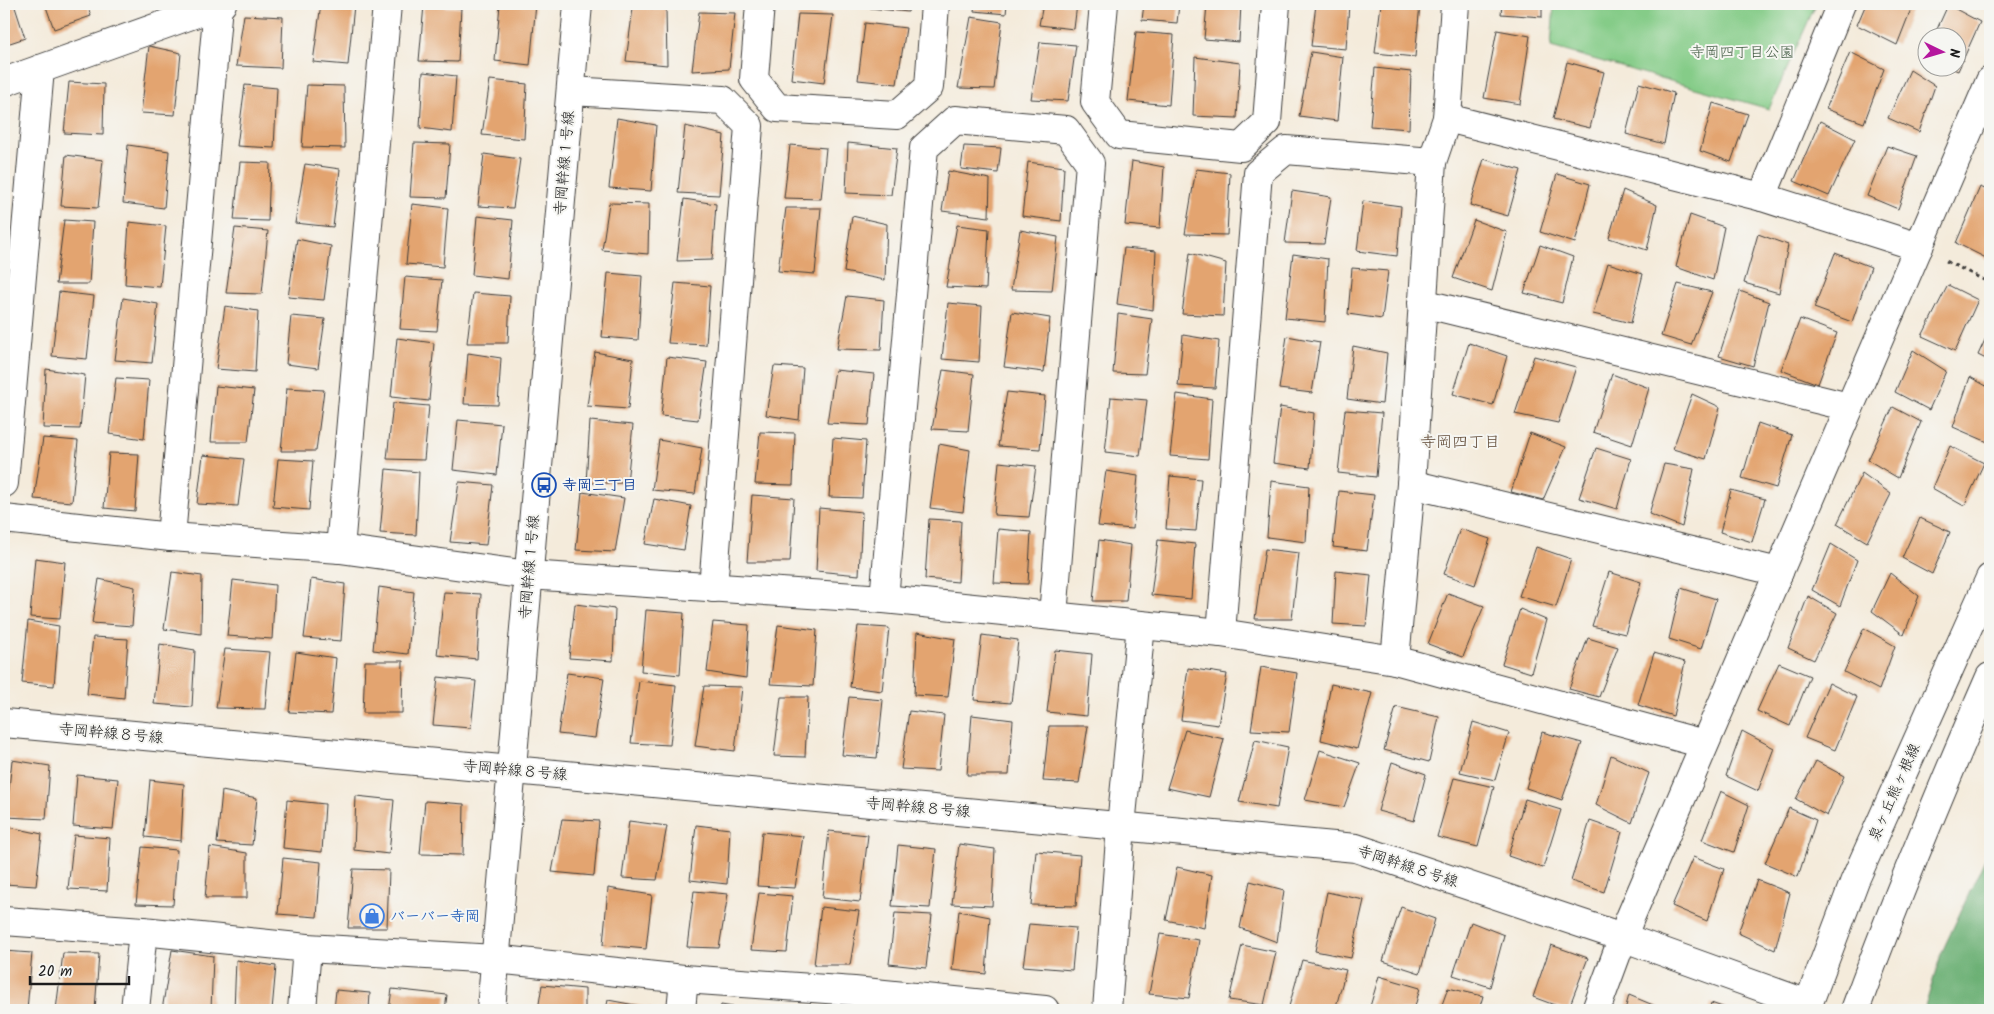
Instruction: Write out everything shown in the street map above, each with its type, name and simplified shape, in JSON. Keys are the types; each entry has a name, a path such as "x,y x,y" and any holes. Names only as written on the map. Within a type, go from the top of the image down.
{"street":[{"path":"4,82 220,4 171,537"},
{"path":"340,549 387,4"},
{"name":"寺岡幹線１号線","path":"491,1010 578,4"},
{"path":"760,4 754,79 777,108 897,115 929,87 935,4"},
{"path":"1104,4 1095,102 1119,136 1241,147 1267,122 1276,4"},
{"path":"1395,660 1411,484 1432,162 1447,118 1455,4"},
{"path":"1762,197 1841,4"},
{"path":"4,483 40,69"},
{"path":"1596,1010 1622,938 1704,744 1990,81"},
{"path":"571,90 723,100 749,126 713,588"},
{"path":"1447,118 1762,197 1919,247"},
{"path":"884,599 924,148 955,120 1066,130 1090,162 1053,616"},
{"path":"1221,633 1258,173 1286,150 1432,162"},
{"path":"1422,303 1849,408"},
{"path":"1411,484 1778,572"},
{"path":"4,520 171,537 340,549 528,575 884,599 1221,633 1395,660 1704,744"},
{"name":"泉ヶ丘熊ヶ根線","path":"1807,1007 1855,880 1990,578"},
{"path":"1106,1010 1121,826 1141,625"},
{"path":"1855,1010 1878,946 1990,677"},
{"name":"寺岡幹線８号線","path":"4,723 1356,848 1622,938 1807,1007"},
{"path":"4,921 143,931 307,948 494,960 684,979 854,1001 1033,1010"},
{"path":"135,1010 143,931"},
{"path":"302,1010 307,948"},
{"path":"681,1010 684,979"}],"path":[{"path":"1919,247 1990,284"}],"green space":[{"name":"寺岡四丁目公園","path":"1554,4 1816,4 1769,109 1551,47"},
{"path":"1990,848 1990,1010 1924,1010 1941,954"}],"building":[{"path":"4,4 14,4 25,38 4,45"},
{"path":"45,4 87,4 91,16 54,29"},
{"path":"321,4 354,5 348,65 313,62"},
{"path":"500,4 536,4 530,65 495,61"},
{"path":"836,4 836,7 820,5"},
{"path":"870,4 909,4 908,12 870,8"},
{"path":"975,4 1007,4 1006,14 974,11"},
{"path":"1043,4 1077,4 1074,29 1039,25"},
{"path":"1144,4 1179,4 1177,23 1142,20"},
{"path":"1207,4 1241,4 1239,42 1204,39"},
{"path":"1316,4 1349,4 1346,49 1311,46"},
{"path":"1381,4 1420,4 1415,57 1375,53"},
{"path":"1502,4 1542,4 1542,17 1501,14"},
{"path":"1866,4 1913,4 1897,45 1857,25"},
{"path":"424,5 461,8 458,62 419,61"},
{"path":"1948,5 1980,22 1966,53 1966,28 1938,28"},
{"path":"633,8 666,9 667,65 626,61"},
{"path":"699,12 735,13 729,69 692,71"},
{"path":"798,14 833,15 824,83 791,79"},
{"path":"244,15 283,17 281,68 236,66"},
{"path":"971,17 1002,22 994,89 958,88"},
{"path":"865,23 906,28 897,84 858,80"},
{"path":"1497,30 1530,36 1520,104 1484,98"},
{"path":"1136,32 1174,35 1169,105 1128,101"},
{"path":"1040,42 1076,45 1068,101 1031,99"},
{"path":"149,46 181,53 175,115 141,113"},
{"path":"1311,52 1343,57 1337,121 1299,116"},
{"path":"1850,52 1884,69 1864,123 1826,109"},
{"path":"1195,57 1240,63 1237,118 1193,116"},
{"path":"1567,62 1604,72 1590,128 1553,119"},
{"path":"1375,68 1411,72 1409,129 1370,126"},
{"path":"1910,70 1916,74 1916,78 1922,78 1935,86 1919,132 1888,118"},
{"path":"423,72 456,76 452,132 420,128"},
{"path":"490,80 527,84 524,139 482,135"},
{"path":"69,82 104,84 103,135 64,133"},
{"path":"1639,83 1674,93 1664,144 1626,134"},
{"path":"245,85 277,88 274,148 237,146"},
{"path":"307,85 344,86 345,148 302,147"},
{"path":"1713,103 1748,114 1731,162 1700,151"},
{"path":"617,118 656,125 651,191 609,188"},
{"path":"1820,121 1855,139 1829,196 1794,181"},
{"path":"685,126 724,135 719,195 678,193"},
{"path":"414,143 450,144 446,198 410,197"},
{"path":"848,143 897,148 891,195 846,193"},
{"path":"128,145 169,151 164,208 123,203"},
{"path":"790,145 826,148 821,199 784,198"},
{"path":"964,146 1001,148 998,173 961,169"},
{"path":"1887,146 1917,156 1898,209 1867,196"},
{"path":"484,154 520,159 513,208 478,206"},
{"path":"66,155 103,160 98,208 61,206"},
{"path":"1484,159 1521,170 1508,216 1470,205"},
{"path":"1132,161 1164,167 1160,228 1125,225"},
{"path":"240,162 270,163 268,221 234,220"},
{"path":"1028,162 1064,167 1061,221 1022,216"},
{"path":"305,164 340,169 333,227 295,223"},
{"path":"1196,169 1230,173 1227,235 1185,234"},
{"path":"948,171 990,179 989,217 942,211"},
{"path":"1557,174 1590,184 1575,243 1540,232"},
{"path":"1980,187 1990,191 1990,260 1956,243"},
{"path":"1623,190 1657,205 1647,250 1609,238"},
{"path":"1292,191 1331,197 1324,244 1285,243"},
{"path":"684,199 716,204 712,260 677,261"},
{"path":"1363,201 1401,206 1397,256 1357,251"},
{"path":"609,203 649,204 648,254 602,250"},
{"path":"412,204 448,208 443,267 406,264"},
{"path":"786,208 821,208 815,274 778,271"},
{"path":"1690,215 1724,227 1713,280 1676,267"},
{"path":"477,216 513,220 508,279 472,275"},
{"path":"852,216 887,224 885,280 844,272"},
{"path":"64,220 93,222 89,284 56,284"},
{"path":"1474,220 1507,232 1492,291 1453,278"},
{"path":"129,222 166,226 160,287 125,284"},
{"path":"957,225 989,229 986,289 946,287"},
{"path":"235,228 268,231 262,294 226,293"},
{"path":"1020,230 1058,237 1052,291 1011,290"},
{"path":"1758,234 1788,245 1779,293 1744,283"},
{"path":"297,239 331,246 324,300 288,297"},
{"path":"1540,245 1573,257 1562,303 1524,293"},
{"path":"1124,248 1156,251 1153,310 1117,304"},
{"path":"1190,253 1226,263 1223,316 1182,314"},
{"path":"1835,253 1871,267 1852,322 1814,308"},
{"path":"1293,254 1328,259 1325,322 1285,318"},
{"path":"1608,263 1643,274 1631,323 1593,314"},
{"path":"1352,268 1388,271 1382,319 1348,314"},
{"path":"608,273 642,276 638,340 602,337"},
{"path":"405,277 442,280 437,331 400,329"},
{"path":"675,283 710,286 706,345 668,343"},
{"path":"1678,284 1712,292 1691,345 1661,336"},
{"path":"1948,285 1978,300 1955,351 1922,336"},
{"path":"1740,291 1769,302 1753,366 1719,356"},
{"path":"59,292 94,296 87,359 52,356"},
{"path":"473,293 510,296 508,343 467,343"},
{"path":"847,296 884,300 881,350 837,349"},
{"path":"123,298 158,304 152,363 115,360"},
{"path":"948,303 982,306 979,362 942,359"},
{"path":"225,306 258,311 255,372 216,369"},
{"path":"1012,312 1050,318 1044,372 1004,367"},
{"path":"1118,314 1152,319 1145,374 1113,373"},
{"path":"291,316 325,319 318,368 286,364"},
{"path":"1800,319 1837,333 1818,384 1781,370"},
{"path":"1990,329 1990,361 1978,355"},
{"path":"1183,335 1219,341 1215,388 1178,386"},
{"path":"1287,336 1320,342 1312,393 1279,389"},
{"path":"397,338 434,343 429,401 391,397"},
{"path":"1469,343 1507,356 1493,405 1453,394"},
{"path":"1353,346 1387,353 1382,404 1347,399"},
{"path":"1913,350 1946,371 1929,410 1895,392"},
{"path":"595,352 633,359 628,409 587,406"},
{"path":"468,353 501,358 498,405 464,404"},
{"path":"1534,356 1576,367 1558,423 1515,414"},
{"path":"667,357 707,362 698,420 661,416"},
{"path":"774,366 803,368 799,420 766,415"},
{"path":"46,369 85,375 80,429 43,428"},
{"path":"835,370 874,374 869,425 827,423"},
{"path":"943,370 974,374 968,431 932,429"},
{"path":"1612,374 1649,388 1632,445 1593,432"},
{"path":"1970,377 1990,388 1990,443 1953,427"},
{"path":"116,378 149,380 144,439 109,434"},
{"path":"216,386 254,390 248,442 211,442"},
{"path":"287,388 324,390 316,451 281,451"},
{"path":"1007,392 1045,396 1040,449 998,446"},
{"path":"1177,394 1212,399 1208,459 1170,456"},
{"path":"1692,394 1720,407 1706,459 1673,449"},
{"path":"1111,397 1147,400 1140,456 1105,452"},
{"path":"393,403 429,406 424,460 387,459"},
{"path":"1280,407 1314,413 1310,468 1273,463"},
{"path":"1893,407 1921,422 1898,478 1868,460"},
{"path":"1345,410 1382,413 1376,477 1338,473"},
{"path":"458,420 502,424 497,475 453,470"},
{"path":"590,421 633,425 627,483 586,483"},
{"path":"1758,423 1792,435 1776,488 1742,478"},
{"path":"760,432 795,433 793,485 755,484"},
{"path":"1530,433 1566,447 1543,500 1511,492"},
{"path":"43,438 78,441 72,502 34,499"},
{"path":"833,438 866,441 862,498 829,497"},
{"path":"659,440 702,448 695,494 652,490"},
{"path":"939,444 970,450 963,512 930,508"},
{"path":"1950,446 1984,463 1964,506 1932,488"},
{"path":"1596,448 1631,459 1617,509 1579,498"},
{"path":"109,453 139,454 135,511 104,508"},
{"path":"203,455 244,459 238,506 197,504"},
{"path":"278,459 313,461 309,510 273,507"},
{"path":"999,462 1036,466 1029,517 994,515"},
{"path":"1664,464 1694,469 1682,527 1649,514"},
{"path":"386,469 419,472 416,535 380,533"},
{"path":"1106,471 1138,476 1133,529 1098,526"},
{"path":"1862,473 1891,494 1867,542 1837,524"},
{"path":"1170,476 1201,479 1196,531 1166,529"},
{"path":"1271,481 1309,486 1306,542 1267,537"},
{"path":"459,482 493,485 486,545 450,542"},
{"path":"1731,490 1765,499 1752,542 1720,532"},
{"path":"1339,491 1374,495 1367,551 1333,547"},
{"path":"582,492 624,498 615,552 576,550"},
{"path":"752,495 794,498 790,562 747,562"},
{"path":"654,499 691,506 684,550 645,544"},
{"path":"819,508 862,512 859,575 816,571"},
{"path":"1920,518 1950,532 1932,574 1902,558"},
{"path":"929,519 961,521 958,582 925,579"},
{"path":"998,529 1031,532 1028,584 994,583"},
{"path":"1460,529 1490,539 1475,585 1444,574"},
{"path":"1099,540 1131,545 1126,601 1093,601"},
{"path":"1158,540 1195,544 1191,599 1151,595"},
{"path":"1831,544 1857,560 1840,606 1812,590"},
{"path":"1536,547 1571,559 1556,607 1519,596"},
{"path":"1265,549 1299,553 1292,619 1255,619"},
{"path":"35,558 65,562 60,619 30,617"},
{"path":"1336,571 1371,575 1366,626 1333,624"},
{"path":"172,572 202,576 201,634 164,629"},
{"path":"1609,572 1641,582 1625,634 1592,626"},
{"path":"1890,573 1919,596 1904,635 1872,611"},
{"path":"99,579 135,587 132,626 92,623"},
{"path":"311,579 345,584 341,641 304,638"},
{"path":"233,580 275,585 272,639 227,636"},
{"path":"379,587 414,592 408,654 373,650"},
{"path":"1681,588 1716,599 1701,649 1669,639"},
{"path":"444,592 481,594 477,659 437,655"},
{"path":"1448,593 1484,606 1463,657 1428,644"},
{"path":"1808,596 1837,613 1814,660 1788,648"},
{"path":"575,604 615,609 613,661 569,658"},
{"path":"1520,609 1546,620 1531,673 1502,664"},
{"path":"646,610 684,613 680,675 641,671"},
{"path":"28,621 59,626 54,686 22,683"},
{"path":"713,622 749,625 746,678 707,672"},
{"path":"778,625 817,630 813,686 770,684"},
{"path":"858,626 889,628 882,691 850,687"},
{"path":"1864,628 1895,646 1879,690 1844,672"},
{"path":"917,632 955,639 948,697 914,695"},
{"path":"982,635 1018,640 1011,703 974,700"},
{"path":"93,637 128,639 124,698 87,694"},
{"path":"1588,638 1618,647 1599,697 1569,689"},
{"path":"160,644 195,650 192,707 154,704"},
{"path":"225,649 270,652 265,709 216,708"},
{"path":"1055,650 1092,654 1087,716 1047,712"},
{"path":"296,652 336,658 331,714 289,712"},
{"path":"1654,653 1685,662 1673,716 1638,705"},
{"path":"365,661 403,661 402,713 363,713"},
{"path":"1779,663 1810,676 1790,726 1757,711"},
{"path":"1261,667 1297,673 1289,732 1251,730"},
{"path":"1188,668 1227,674 1218,725 1181,720"},
{"path":"567,673 604,678 595,738 558,734"},
{"path":"438,677 476,681 471,728 433,725"},
{"path":"639,681 676,685 670,745 631,743"},
{"path":"1829,683 1857,697 1835,750 1805,738"},
{"path":"1331,684 1372,693 1357,749 1321,740"},
{"path":"704,686 742,687 735,751 695,746"},
{"path":"781,697 808,697 805,757 774,756"},
{"path":"849,697 883,700 877,758 842,755"},
{"path":"1396,707 1439,717 1429,762 1384,750"},
{"path":"909,711 944,715 938,771 901,769"},
{"path":"972,715 1013,720 1009,775 967,775"},
{"path":"1473,722 1509,733 1495,780 1460,772"},
{"path":"1049,726 1088,726 1079,783 1043,781"},
{"path":"1185,730 1224,739 1209,797 1167,788"},
{"path":"1742,731 1774,748 1758,791 1726,776"},
{"path":"1542,732 1582,743 1562,800 1526,788"},
{"path":"1255,740 1288,747 1277,808 1239,802"},
{"path":"1320,750 1360,763 1344,807 1305,800"},
{"path":"1611,755 1649,773 1632,823 1596,805"},
{"path":"12,760 50,766 46,819 6,817"},
{"path":"1816,761 1844,776 1827,816 1796,799"},
{"path":"1392,762 1426,774 1414,821 1378,811"},
{"path":"77,775 118,779 113,829 73,826"},
{"path":"1454,778 1494,787 1478,847 1437,837"},
{"path":"150,780 184,784 181,841 145,837"},
{"path":"222,791 257,798 252,845 217,843"},
{"path":"1721,791 1749,805 1734,852 1702,840"},
{"path":"356,796 394,800 389,854 354,850"},
{"path":"1525,799 1561,810 1543,868 1508,856"},
{"path":"287,800 325,804 322,852 283,848"},
{"path":"425,801 464,804 463,855 420,854"},
{"path":"1789,808 1816,820 1798,877 1765,863"},
{"path":"562,819 599,821 594,876 552,872"},
{"path":"629,821 667,826 657,880 622,878"},
{"path":"1590,821 1622,832 1604,892 1571,881"},
{"path":"696,825 730,829 727,884 690,880"},
{"path":"4,826 42,834 36,886 4,884"},
{"path":"829,831 868,835 860,902 822,898"},
{"path":"762,832 803,836 795,888 757,886"},
{"path":"74,835 110,838 107,891 68,889"},
{"path":"959,844 995,849 992,906 952,904"},
{"path":"898,845 936,849 930,908 892,906"},
{"path":"142,847 177,850 173,905 136,904"},
{"path":"210,847 247,853 247,898 205,898"},
{"path":"1036,851 1080,855 1076,906 1031,905"},
{"path":"1693,857 1724,869 1707,921 1672,906"},
{"path":"283,858 321,862 317,917 278,914"},
{"path":"1177,867 1212,875 1204,928 1166,920"},
{"path":"353,869 389,870 387,928 348,928"},
{"path":"1757,880 1790,893 1775,950 1738,933"},
{"path":"1250,881 1284,890 1277,942 1240,928"},
{"path":"608,888 652,895 646,949 603,945"},
{"path":"694,891 728,894 719,948 687,947"},
{"path":"1327,892 1364,900 1351,958 1315,951"},
{"path":"759,893 793,896 787,952 751,950"},
{"path":"821,907 859,911 850,965 814,965"},
{"path":"1401,907 1435,919 1420,973 1383,961"},
{"path":"959,911 990,917 986,974 952,970"},
{"path":"895,913 932,915 926,968 889,964"},
{"path":"1471,922 1504,935 1490,987 1453,975"},
{"path":"1029,924 1076,928 1072,970 1023,966"},
{"path":"1160,934 1199,940 1189,998 1149,994"},
{"path":"1242,945 1276,952 1264,1005 1229,1000"},
{"path":"1551,945 1588,958 1568,1010 1533,997"},
{"path":"172,950 213,956 211,1010 162,1010"},
{"path":"4,951 32,953 27,1010 4,1010"},
{"path":"63,953 99,954 95,1010 56,1010"},
{"path":"236,960 276,966 272,1010 234,1010"},
{"path":"1302,960 1346,970 1335,1010 1288,1010"},
{"path":"1379,976 1420,988 1414,1010 1369,1010"},
{"path":"542,985 585,989 585,1010 538,1010"},
{"path":"1448,988 1483,996 1479,1010 1440,1010"},
{"path":"392,989 447,995 445,1010 389,1010"},
{"path":"336,990 370,993 369,1010 334,1010"},
{"path":"1629,995 1665,1010 1625,1010"},
{"path":"608,1000 651,1008 651,1010 606,1010"},
{"path":"1711,1003 1731,1010 1709,1010"},
{"path":"721,1005 745,1009 745,1010 720,1010"}],"place":[{"name":"寺岡三丁目","path":"544,485"},
{"name":"バーバー寺岡","path":"372,916"}],"district":[{"name":"寺岡四丁目","path":"1460,441"}]}
